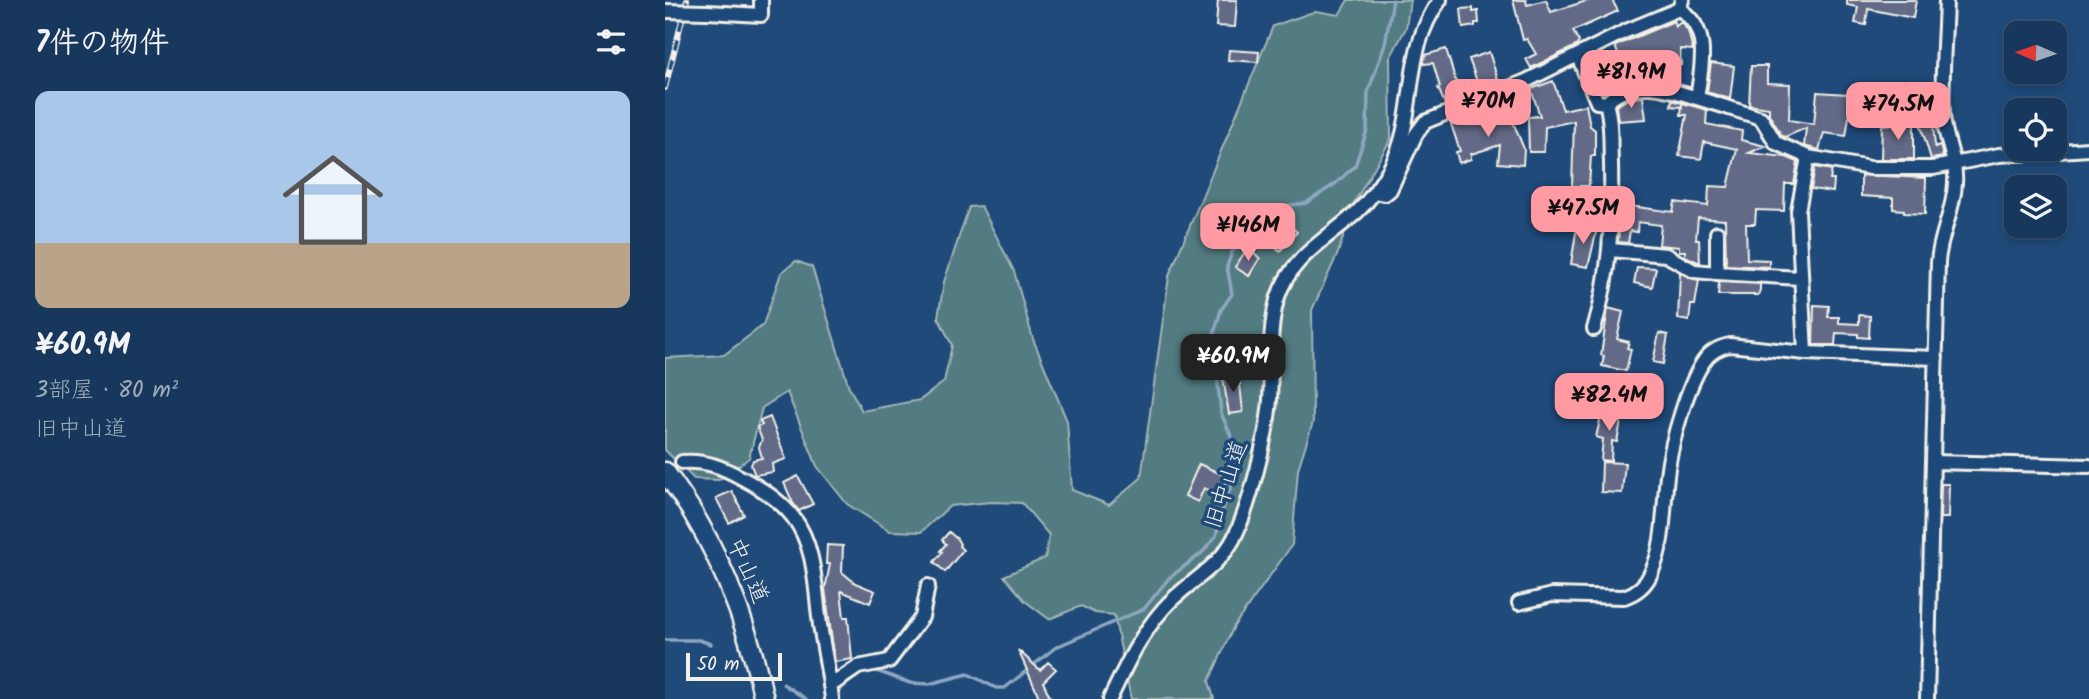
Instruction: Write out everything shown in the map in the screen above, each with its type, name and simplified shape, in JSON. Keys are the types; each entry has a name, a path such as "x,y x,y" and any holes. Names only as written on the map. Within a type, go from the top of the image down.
{"street":[{"path":"665,11 761,15 761,0"},
{"name":"旧中山道","path":"1110,699 1129,659 1154,621 1165,607 1216,564 1234,538 1267,425 1273,315 1286,279 1300,260 1354,215 1374,192 1399,147 1406,124 1414,54 1422,31 1440,0"},
{"path":"1927,699 1939,243 1954,201 1955,162 1943,113 1946,0"},
{"path":"1374,192 1385,194 1390,190 1416,134 1425,122 1578,56 1681,4 1702,36 1697,97"},
{"path":"1578,56 1597,102 1606,103 1629,89 1658,85 1762,118 1772,140 1808,158 1870,168 1906,170 2012,154 2089,149"},
{"path":"1594,329 1606,289 1611,250 1610,127 1606,103"},
{"path":"1805,353 1798,211 1808,158"},
{"path":"1717,233 1717,273"},
{"path":"1611,250 1666,255 1694,271 1800,278"},
{"path":"1519,603 1552,595 1624,597 1639,589 1652,572 1659,546 1672,446 1704,361 1719,347 1730,345 1805,353 1936,358"},
{"path":"682,462 698,460 716,464 775,498 795,519 816,580 831,693"},
{"path":"1933,462 2089,466"},
{"name":"中山道","path":"665,472 725,576 755,658 764,699"},
{"path":"831,693 858,667 890,661 922,617 928,586"}],"green space":[{"path":"1348,0 1410,0 1406,28 1390,58 1391,139 1355,201 1338,253 1312,310 1313,422 1298,469 1292,545 1234,626 1209,681 1214,699 1131,699 1114,615 1095,613 1081,606 1049,619 1025,601 1004,576 1045,558 1049,535 1022,503 991,502 950,506 921,532 890,531 847,504 817,466 787,392 762,408 749,458 719,480 694,479 665,450 665,358 724,355 763,325 781,273 796,261 812,267 849,387 862,411 920,400 944,382 952,345 938,317 944,282 969,207 981,206 1014,271 1033,339 1067,421 1072,490 1109,505 1141,478 1169,276 1273,26 1316,11 1339,15"}],"building":[{"path":"1218,0 1237,0 1235,27 1216,26"},
{"path":"1513,0 1526,0 1527,5 1546,0 1551,12 1590,0 1612,0 1618,11 1573,31 1579,42 1576,46 1531,68 1526,59 1536,54 1527,39 1523,40"},
{"path":"1847,0 1916,0 1913,18 1868,9 1866,25 1855,23 1858,7 1847,5"},
{"path":"1473,8 1473,12 1478,11 1479,23 1463,28 1461,9"},
{"path":"1674,21 1675,27 1681,22 1688,31 1693,50 1680,49 1681,65 1652,66 1654,79 1628,81 1615,46"},
{"path":"1446,49 1461,98 1445,104 1438,88 1440,87 1433,63 1423,64 1425,55"},
{"path":"1229,50 1259,52 1258,62 1228,60"},
{"path":"1489,52 1498,80 1479,87 1469,59"},
{"path":"1711,63 1734,66 1730,99 1707,92"},
{"path":"1751,66 1767,66 1767,83 1790,84 1789,120 1814,124 1817,92 1864,95 1866,84 1876,85 1877,90 1873,120 1849,117 1846,136 1824,133 1819,150 1804,146 1806,128 1782,136 1769,114 1769,108 1749,105"},
{"path":"1553,81 1563,110 1586,105 1590,126 1595,130 1595,156 1591,156 1589,186 1572,186 1574,121 1545,127 1544,152 1529,152 1528,117 1540,116 1531,89"},
{"path":"1643,97 1646,119 1618,121 1616,106 1630,98"},
{"path":"1672,100 1707,110 1706,124 1742,131 1741,140 1765,146 1749,153 1786,157 1798,162 1794,184 1785,184 1784,211 1756,210 1755,224 1746,224 1747,259 1769,260 1769,267 1726,265 1725,220 1698,218 1696,239 1699,239 1700,263 1685,256 1685,251 1679,251 1679,247 1659,245 1661,225 1638,222 1637,232 1630,231 1628,243 1618,242 1622,205 1673,212 1675,202 1708,206 1709,186 1728,187 1737,149 1704,142 1701,159 1679,156 1687,115 1681,115 1682,104 1681,107 1671,106"},
{"path":"1466,115 1462,119 1511,117 1524,149 1523,165 1498,163 1500,145 1471,154 1471,159 1459,163 1456,152 1460,151 1450,121"},
{"path":"1933,122 1935,147 1940,145 1943,157 1931,159 1920,123"},
{"path":"1914,123 1914,159 1881,159 1882,125"},
{"path":"1815,167 1832,170 1830,180 1834,180 1833,192 1811,189"},
{"path":"1861,175 1926,178 1925,214 1904,213 1904,210 1893,209 1893,198 1861,196"},
{"path":"1556,189 1576,193 1574,203 1569,202 1566,218 1551,213"},
{"path":"1286,222 1297,232 1280,251 1269,240"},
{"path":"1577,226 1597,229 1588,267 1571,264"},
{"path":"1247,249 1260,258 1249,276 1235,267"},
{"path":"1637,267 1656,268 1652,287 1634,283"},
{"path":"1680,273 1699,280 1689,321 1678,319"},
{"path":"1719,282 1760,284 1760,290 1758,295 1718,295"},
{"path":"1814,305 1829,306 1828,317 1839,317 1839,323 1859,324 1859,315 1870,316 1869,338 1858,337 1858,334 1836,333 1835,345 1813,345"},
{"path":"1608,308 1623,312 1617,339 1629,342 1627,348 1631,349 1626,371 1602,366 1604,356 1601,355"},
{"path":"1659,333 1668,335 1663,364 1653,362"},
{"path":"1239,375 1243,412 1229,414 1223,378"},
{"path":"1602,412 1622,416 1617,442 1612,441 1611,461 1601,460 1603,439 1596,437"},
{"path":"770,417 786,459 772,464 773,472 755,475 751,465 753,460 762,458 759,447 762,440 757,427 762,425 760,421"},
{"path":"1602,462 1625,463 1622,493 1601,492"},
{"path":"1199,464 1228,477 1220,495 1204,488 1198,502 1185,496"},
{"path":"798,476 813,504 799,511 784,483"},
{"path":"1941,484 1949,484 1948,518 1940,518"},
{"path":"732,491 744,515 729,523 716,498"},
{"path":"949,532 963,550 945,572 934,562 946,544 942,540"},
{"path":"827,545 843,546 842,572 855,583 875,591 870,603 841,591 844,617 848,617 852,659 835,662 825,589 830,564 826,564"},
{"path":"1018,650 1040,670 1048,662 1056,669 1043,682 1051,699 1040,699"}],"waterway":[{"path":"874,670 910,683 929,684 968,674 996,688 1005,688 1056,647 1144,609 1169,578 1202,553 1216,536 1239,466 1239,454 1221,413 1213,337 1221,310 1232,294 1227,266 1232,252 1243,242 1257,219 1276,207 1306,203 1335,184 1355,166 1367,130 1368,92 1385,44 1393,0"},
{"path":"665,640 699,640 711,644"},
{"path":"836,693 860,673"},
{"path":"783,684 806,699"}],"railway":[{"path":"665,88 687,0"}]}
